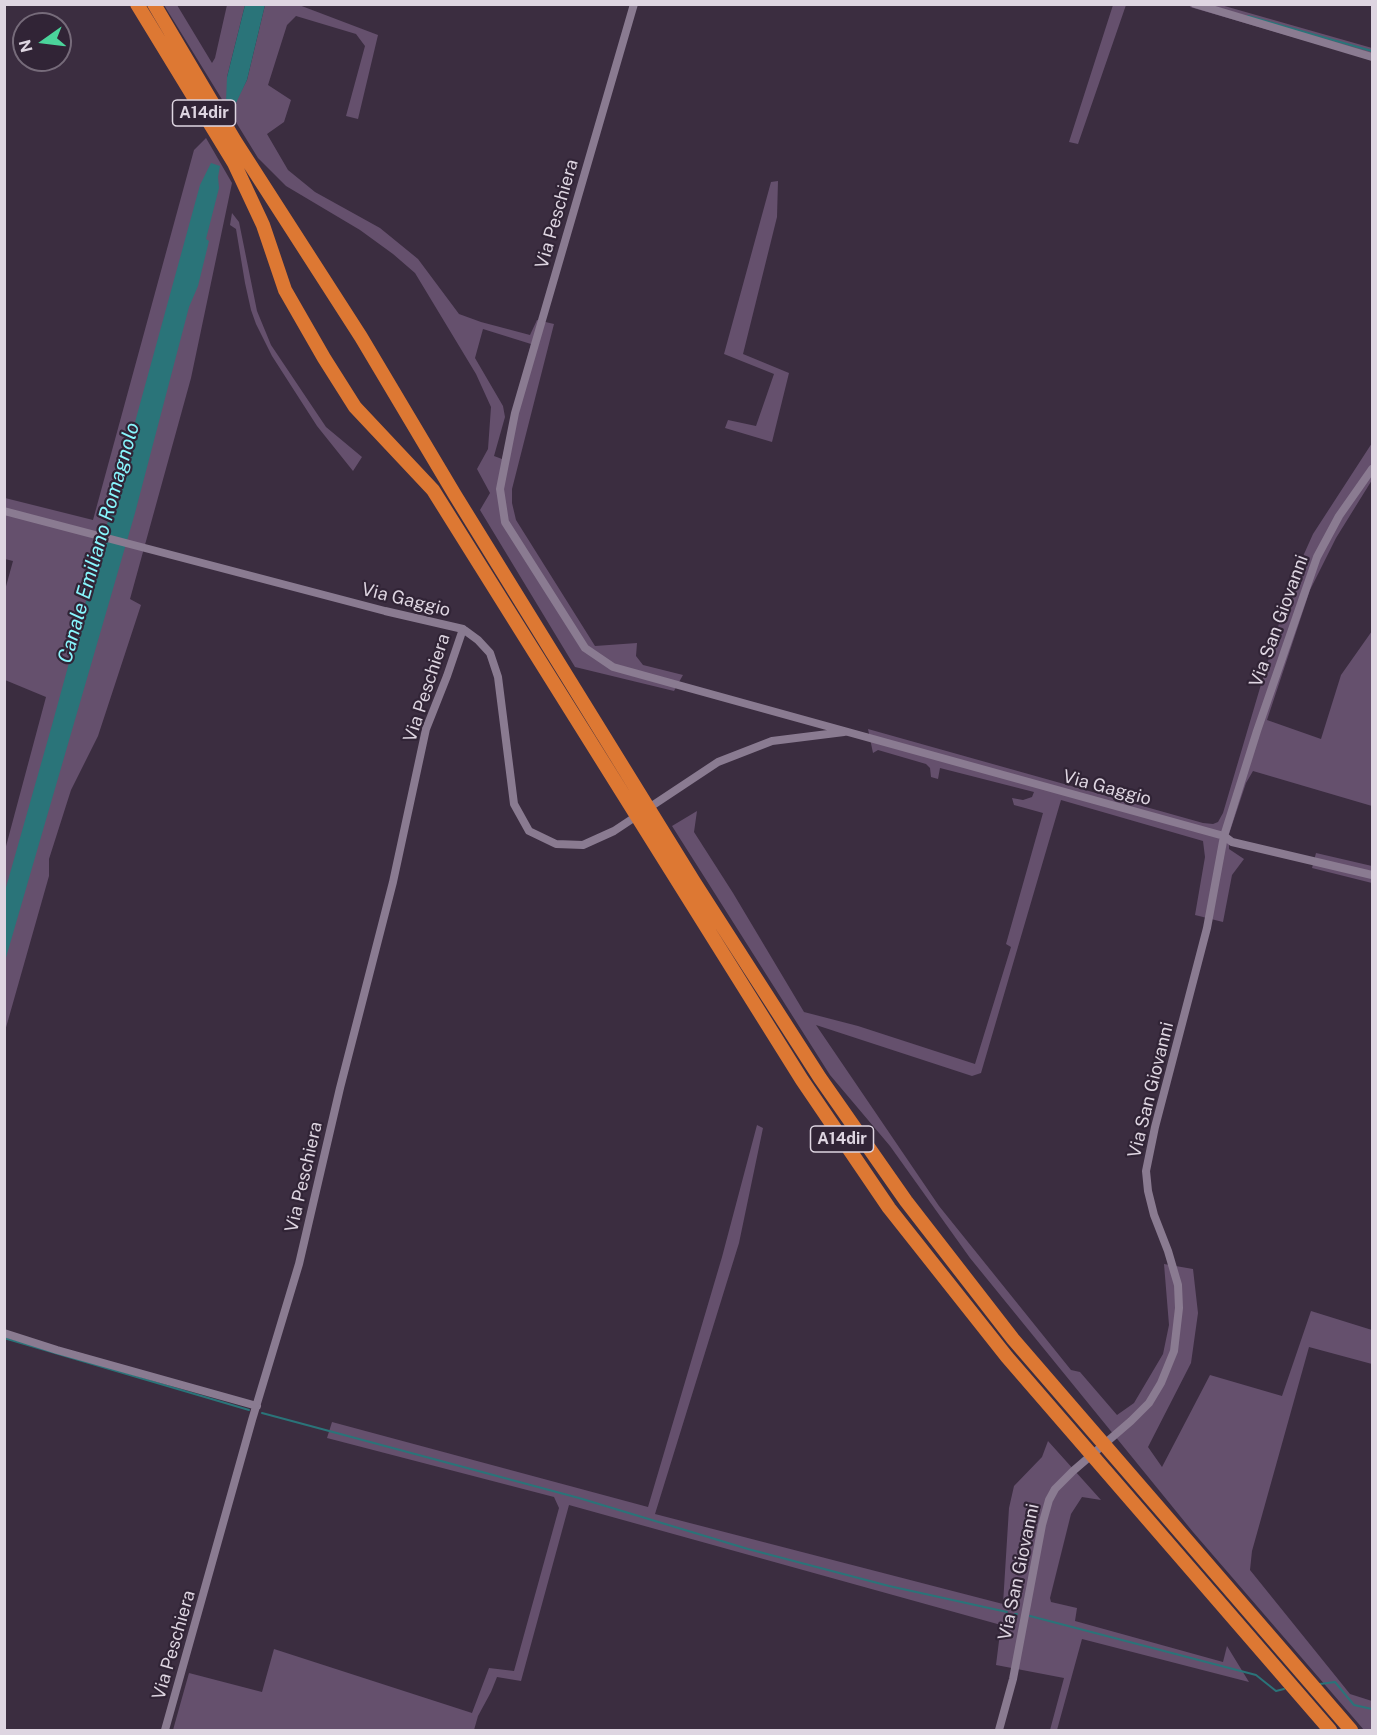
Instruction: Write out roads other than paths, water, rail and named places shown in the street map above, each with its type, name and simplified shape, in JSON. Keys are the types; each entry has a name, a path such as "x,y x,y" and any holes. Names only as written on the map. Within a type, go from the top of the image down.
{"highway":[{"name":"A14dir","path":"137,4 234,163 263,225 285,290 324,358 355,407 433,490 802,1080 883,1198 1007,1357 1330,1731"},
{"name":"A14dir","path":"154,4 235,141 361,337 455,495 694,882 820,1078 906,1201 1013,1339 1351,1731"}],"street":[{"name":"Via Peschiera","path":"634,4 515,413 500,489 505,522 585,648 613,667 833,728"},
{"path":"1195,4 1372,57"},
{"name":"Via San Giovanni","path":"999,1731 1013,1679 1046,1509 1055,1489 1149,1403 1161,1383 1174,1351 1178,1331 1178,1285 1151,1203 1146,1171 1155,1127 1207,928 1224,836 1270,689 1317,557 1339,516 1372,469"},
{"name":"Via Gaggio","path":"4,511 385,611 463,629 490,653 495,669 514,804 529,831 556,844 583,845 614,831 718,762 772,741 849,732"},
{"name":"Via Peschiera","path":"165,1731 299,1264 340,1088 393,882 426,729 463,629"},
{"name":"Via Gaggio","path":"833,728 1224,836 1232,842 1372,875"},
{"path":"4,1333 257,1406"}],"waterway":[{"path":"1248,16 1372,51"},
{"path":"4,1338 249,1410"},
{"path":"262,1413 579,1498 748,1549 889,1586 1007,1612"},
{"path":"1030,1616 1256,1675 1276,1691 1284,1689"},
{"path":"1320,1684 1335,1682 1354,1705 1372,1709"}],"water label":[{"name":"Canale Emiliano Romagnolo","path":"99,543"}]}
